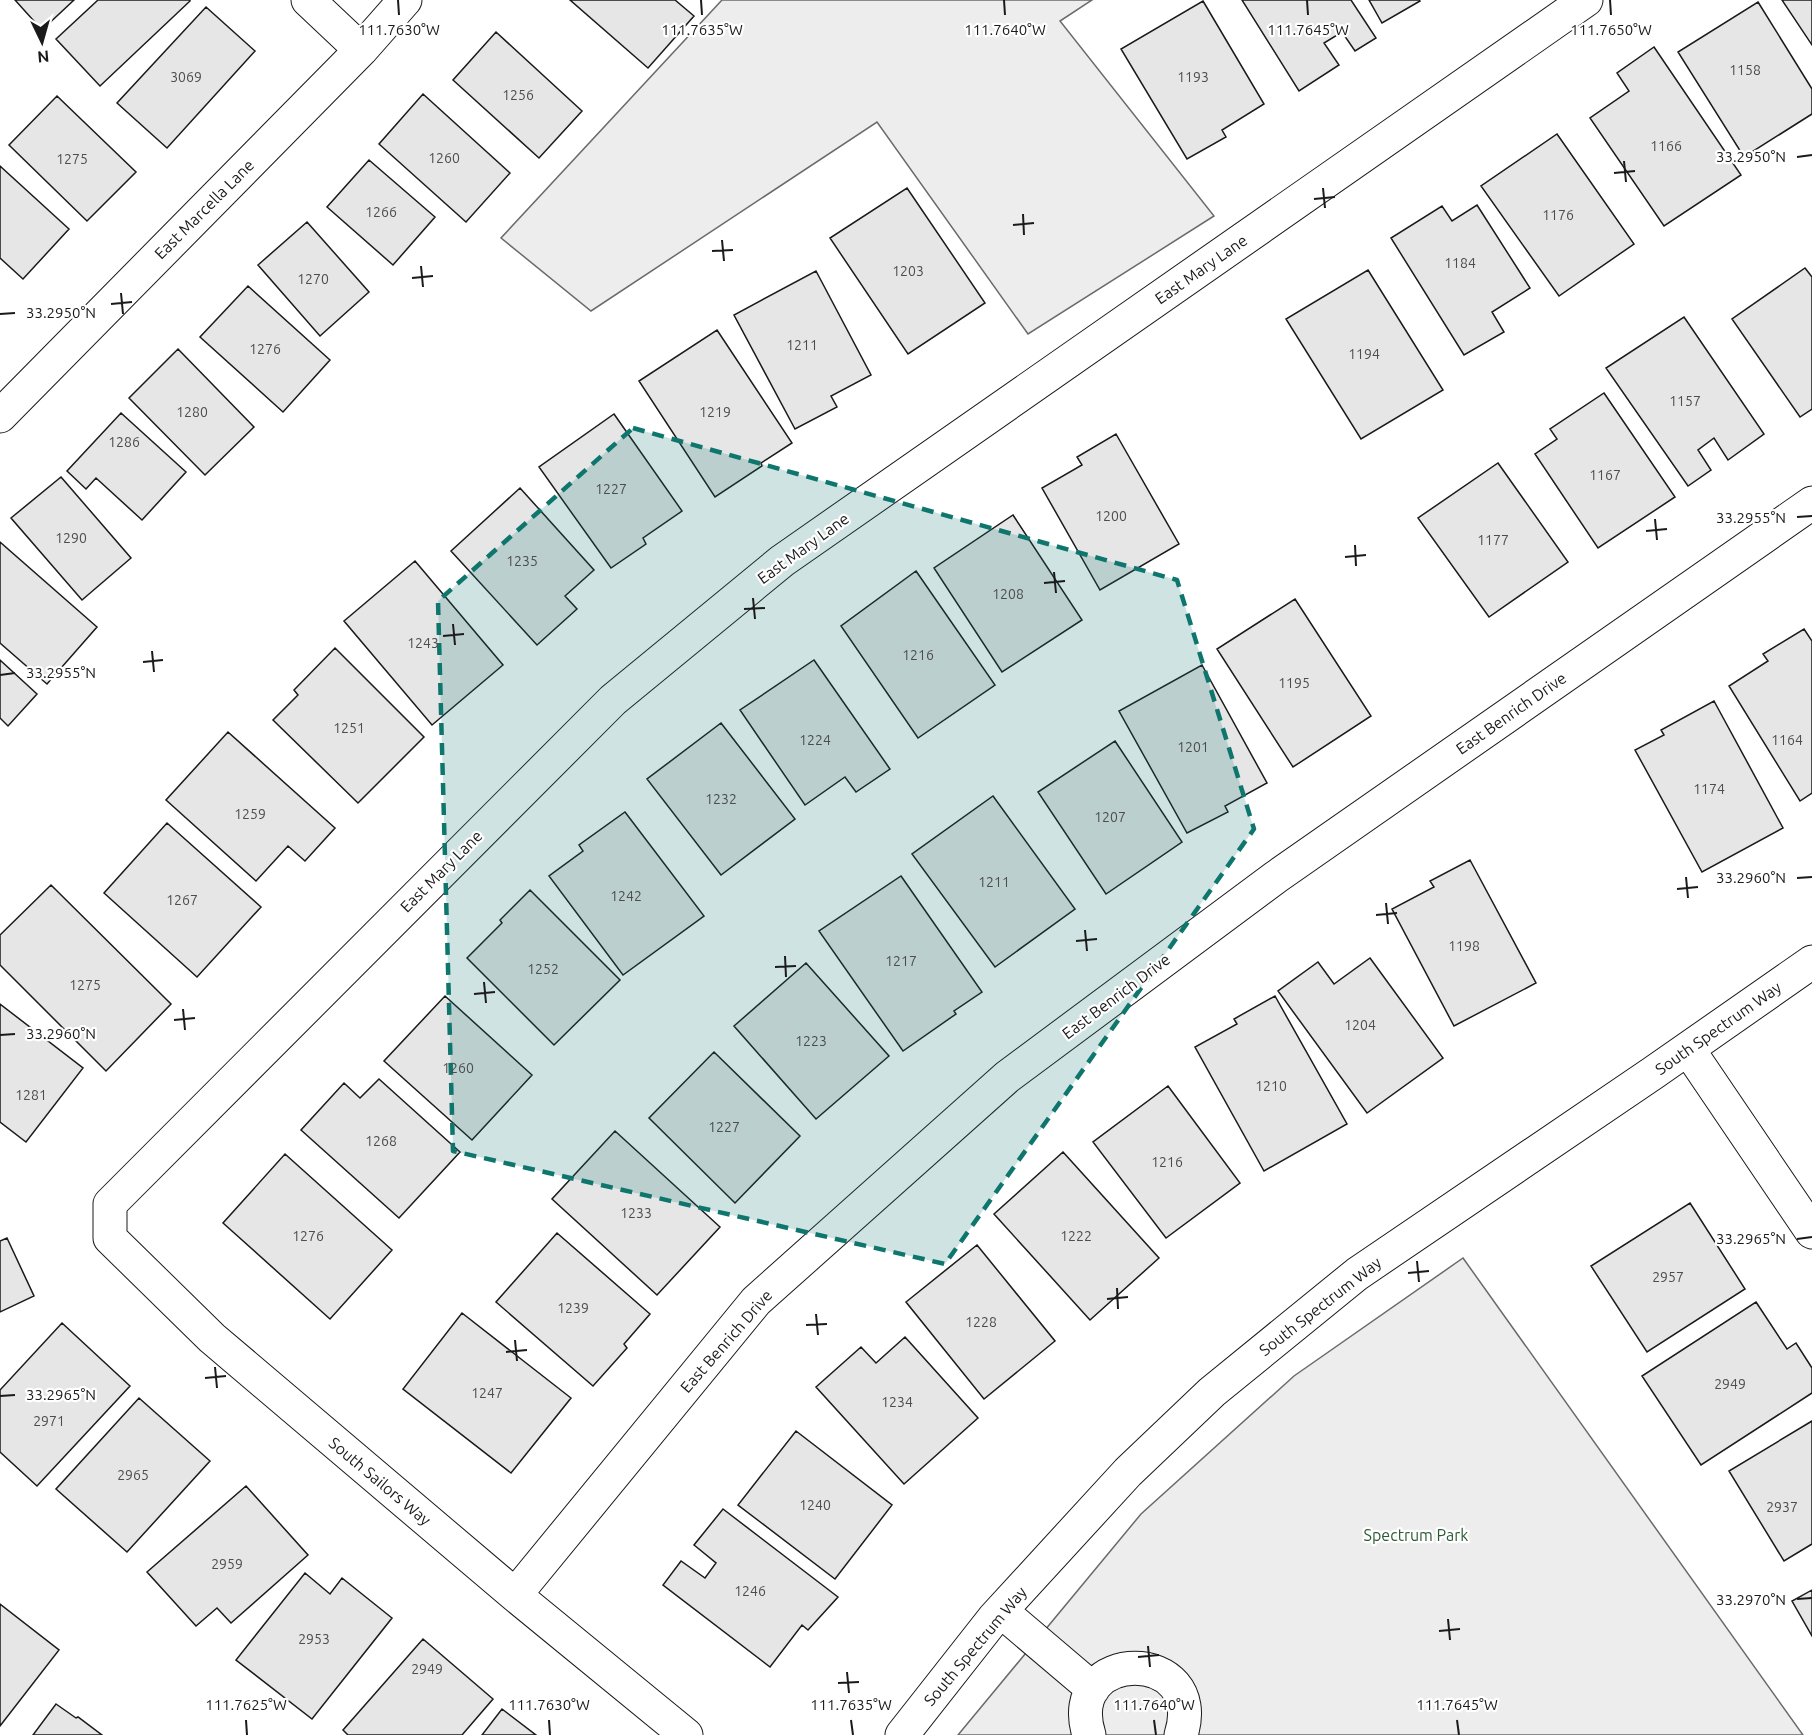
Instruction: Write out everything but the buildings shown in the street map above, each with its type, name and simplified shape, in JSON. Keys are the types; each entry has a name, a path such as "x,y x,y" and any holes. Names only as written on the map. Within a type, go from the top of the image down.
{"street":[{"path":"308,0 361,50"},
{"name":"East Marcella Lane","path":"0,416 361,50 405,0"},
{"name":"East Mary Lane","path":"110,1204 613,700 773,568 1586,0"},
{"name":"East Benrich Drive","path":"515,1595 756,1301 1007,1077 1285,871 1812,503"},
{"name":"South Spectrum Way","path":"902,1735 1001,1611 1128,1472 1212,1392 1356,1274 1812,962"},
{"path":"1688,1049 1812,1232"},
{"name":"South Sailors Way","path":"110,1204 110,1238 204,1329 515,1595 686,1735"},
{"path":"1001,1611 1093,1689"},
{"path":"1089,1735 1085,1722 1086,1705 1093,1689 1105,1677 1121,1669 1138,1666 1154,1671 1169,1680 1179,1692 1184,1707 1185,1723 1181,1735"}],"highlighted area":[{"path":"633,428 1177,580 1254,829 945,1264 453,1151 438,601"}],"shaded area":[{"path":"722,0 1092,0 1060,21 1214,216 1028,334 877,122 591,311 501,238"},
{"name":"Spectrum Park","path":"1463,1258 1803,1735 958,1735 1141,1514 1294,1376"}]}
